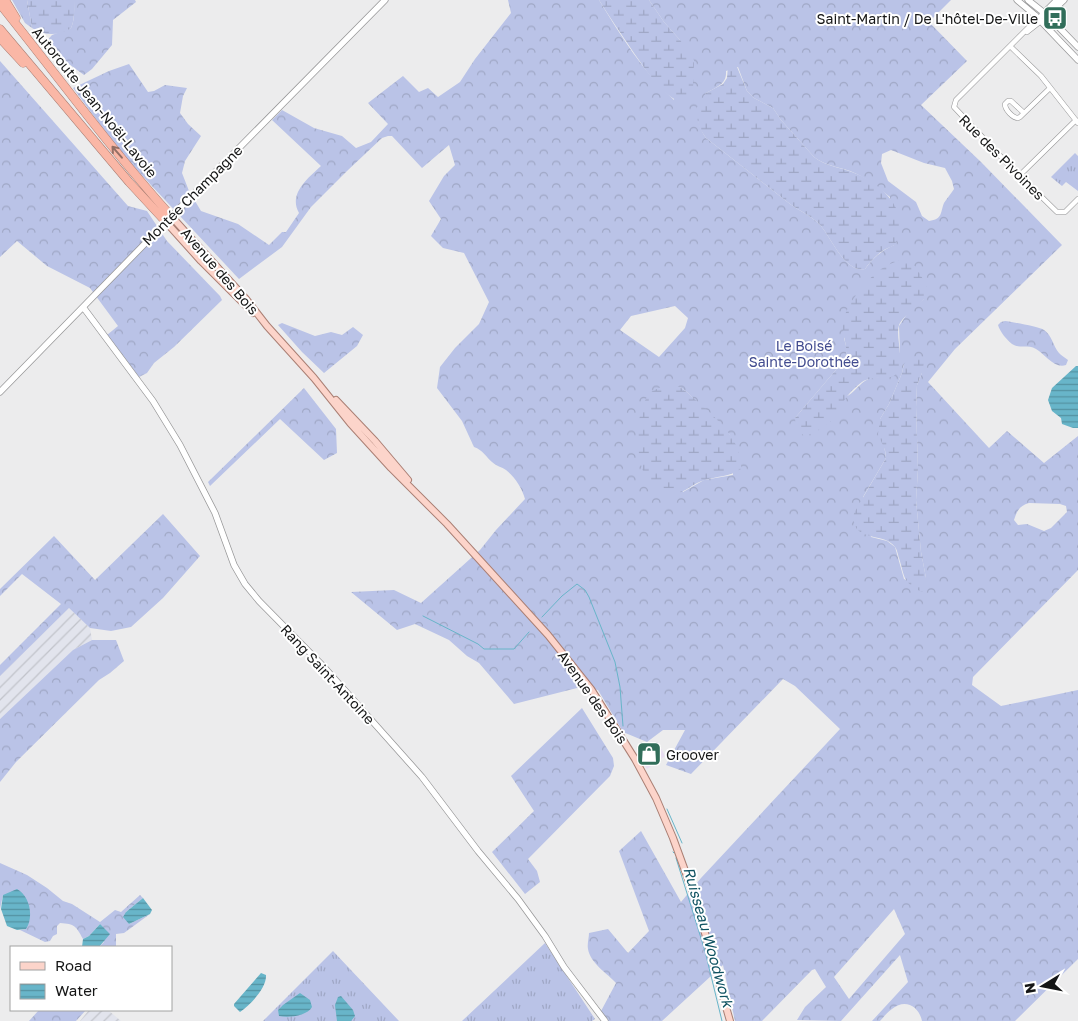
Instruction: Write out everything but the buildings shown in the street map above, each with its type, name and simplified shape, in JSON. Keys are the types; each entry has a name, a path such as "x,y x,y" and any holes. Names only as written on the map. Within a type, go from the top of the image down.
{"highway":[{"path":"5,0 26,35"},
{"name":"Autoroute Jean-Noël-Lavoie","path":"0,4 169,219"},
{"name":"Autoroute Jean-Noël-Lavoie","path":"0,29 63,104 169,219"},
{"path":"0,38 63,104"}],"main road":[{"name":"Avenue des Bois","path":"169,219 243,303 267,326 396,464 421,497 558,646 591,689 635,759 661,810 682,859 730,1021"}],"street":[{"name":"Montée Champagne","path":"0,392 385,0"},
{"path":"1017,0 1040,20 1078,60"},
{"path":"1028,0 1046,14 1078,47"},
{"path":"1040,20 1057,0"},
{"path":"1046,14 1064,0"},
{"name":"Rue des Pivoines","path":"1040,20 956,100 954,106 956,111 1058,212 1066,211 1078,199"},
{"path":"1011,46 1050,88 1077,122 1020,175"},
{"path":"1024,113 1011,101 1005,104 1006,109 1015,118 1018,118 1024,113 1050,88"},
{"name":"Rang Saint-Antoine","path":"83,307 153,401 180,445 215,513 234,565 245,584 259,601 324,667 422,777 478,851 518,899 545,936 564,967 605,1021"}],"shaded area":[{"path":"69,608 90,628 92,640 73,650 0,719 0,676"},
{"path":"658,742 665,756 647,769 637,752"},
{"path":"88,1011 109,1011 121,1021 80,1021"}],"green space":[{"path":"12,0 27,0 32,28 25,23"},
{"path":"27,0 74,0 74,18 71,28 61,33 52,34 32,28"},
{"path":"74,0 135,0 136,2 113,20 112,45 92,69 84,75 43,45 52,35 71,28 74,18"},
{"name":"Le Boisé Sainte-Dorothée","path":"508,0 599,0 642,66 674,100 680,40 664,22 649,0 951,0 929,22 967,61 921,105 981,162 1062,245 955,349 928,382 989,448 1007,431 1044,463 1078,436 1078,570 973,677 972,685 1001,706 1078,690 1078,959 1015,1021 922,1021 915,1008 911,1005 902,1004 889,1012 880,1021 872,1021 908,982 900,955 841,1021 797,1020 805,1007 826,987 815,969 762,1021 735,1021 723,965 662,1021 608,1021 601,1011 616,983 596,964 589,954 589,933 608,929 628,953 649,931 619,851 641,831 681,902 701,878 840,729 795,686 783,679 691,774 666,765 685,730 663,730 647,742 623,732 598,690 581,687 514,704 479,663 467,656 449,640 415,624 397,630 351,592 394,590 421,603 480,550 525,499 518,483 509,473 474,447 462,421 437,388 440,367 455,348 479,324 489,302 464,253 443,248 431,236 441,219 429,201 444,176 455,165 449,145 422,168 392,136 382,138 311,207 282,247 239,279 121,153 73,88 129,64 148,92 165,85 187,88 183,96 180,113 188,124 201,136 185,161 182,173 189,191 201,211 238,224 269,245 282,232 286,232 299,213 296,206 298,193 305,181 321,166 272,120 282,110 314,128 342,136 356,148 371,142 388,124 368,103 403,76 419,92 428,88 438,97 460,82 475,59 511,13","holes":["738,67 747,91 754,98 773,108 781,120 814,157 827,164 861,176 890,197 894,245 878,255 865,269 851,266 845,261 818,223 790,204 706,138 698,120 699,111 706,93 721,85 726,71","891,150 924,163 945,168 954,189 944,203 939,217 929,221 922,216 916,202 888,181 881,163 882,154","924,299 907,314 899,326 900,352 880,377 868,379 849,395 832,404 795,418 846,358 847,350 844,338","675,306 688,318 685,328 659,357 620,330 631,316","904,364 922,373 917,385 918,469 916,500 926,589 904,579 895,547 887,541 871,537 863,497 886,458 880,419 889,404","680,387 730,435 733,475 704,480 683,492","1029,503 1060,504 1066,506 1067,512 1051,528 1044,531 1027,524 1018,525 1014,520 1017,511","894,909 905,934 849,999 834,977"]},
{"path":"599,0 649,0 694,60 693,89 689,99 683,103 675,99 655,82"},
{"path":"0,61 128,206 147,211 167,241 222,300 174,347 154,363 147,373 139,377 107,335 118,326 90,288 47,266 17,241 0,257"},
{"path":"731,63 737,67 747,91 754,98 773,108 781,120 814,157 826,164 866,178 881,189 893,203 901,222 896,242 893,246 876,256 865,269 858,269 845,261 818,223 790,204 706,138 700,129 696,109 706,93 723,84 727,78 728,65"},
{"path":"1075,153 1078,156 1078,191 1066,182 1062,186 1051,177"},
{"path":"901,260 912,263 925,282 927,292 921,302 899,325 900,363 895,375 862,382 848,396 831,421 821,429 805,436 796,430 795,418 846,358 843,323 850,304 877,272"},
{"path":"1005,321 1044,330 1059,353 1068,360 1066,365 1062,366 1054,363 1033,348 1012,344 1004,336 998,325"},
{"path":"282,323 315,336 331,332 342,335 353,327 363,335 357,346 324,373 278,325"},
{"path":"917,356 924,363 917,385 916,407 918,469 916,500 921,552 926,578 926,589 922,592 911,585 905,578 895,547 883,539 862,533 854,523 854,513 886,458 885,450 878,434 880,419 889,404 904,364 910,358"},
{"path":"664,386 680,387 723,426 737,446 741,469 728,475 701,481 682,492 674,494 660,492 650,483 643,470 639,454 639,419 650,393"},
{"path":"304,388 336,429 337,453 324,460 280,419 210,486 208,482"},
{"path":"163,514 200,556 163,598 131,627 111,631 90,628 69,608 0,676 0,665 61,604 22,574 0,596 0,589 54,536 95,580"},
{"path":"92,640 116,640 124,661 99,680 16,762 0,782 0,719 73,650"},
{"path":"582,708 613,758 614,766 610,776 528,859 537,871 540,882 525,894 492,852 534,811 511,776"},
{"path":"0,863 27,875 63,901 72,904 100,922 115,910 121,912 140,895 143,898 126,912 129,924 150,914 124,933 116,934 116,946 100,946 104,942 100,924 89,936 83,939 74,926 60,923 57,926 57,934 50,941 45,942 20,930 26,929 3,895 0,909"},
{"path":"545,943 595,1019 592,1021 462,1021"},
{"path":"333,951 399,1021 263,1021"},
{"path":"38,1011 85,1011 76,1021 29,1021"}],"water":[{"path":"1078,366 1078,428 1073,428 1062,424 1061,418 1052,411 1048,400 1052,388"},
{"path":"17,889 28,902 30,919 26,929 17,930 7,926 1,909 3,895"},
{"path":"143,898 152,910 150,914 129,924 123,917 126,912"},
{"path":"100,924 110,934 100,946 82,946 83,939 89,936"},
{"path":"261,973 266,975 266,980 261,991 240,1012 234,1004"},
{"path":"300,993 310,1000 312,1007 310,1010 297,1016 279,1016 278,1010"},
{"path":"341,996 353,1010 355,1016 351,1021 337,1021 335,1005 338,997"}],"waterway":[{"name":"Ruisseau Woodwork","path":"542,617 562,596 577,584 585,590 615,662 620,687 623,726"},
{"name":"Ruisseau Woodwork","path":"423,616 478,644 484,649 514,649 529,632"},
{"name":"Ruisseau Woodwork","path":"667,809 682,843"},
{"name":"Ruisseau Woodwork","path":"676,858 705,951 722,1021"}],"place":[{"name":"Saint-Martin / De L'hôtel-De-Ville","path":"1055,18"},
{"name":"Groover","path":"649,754"}]}
